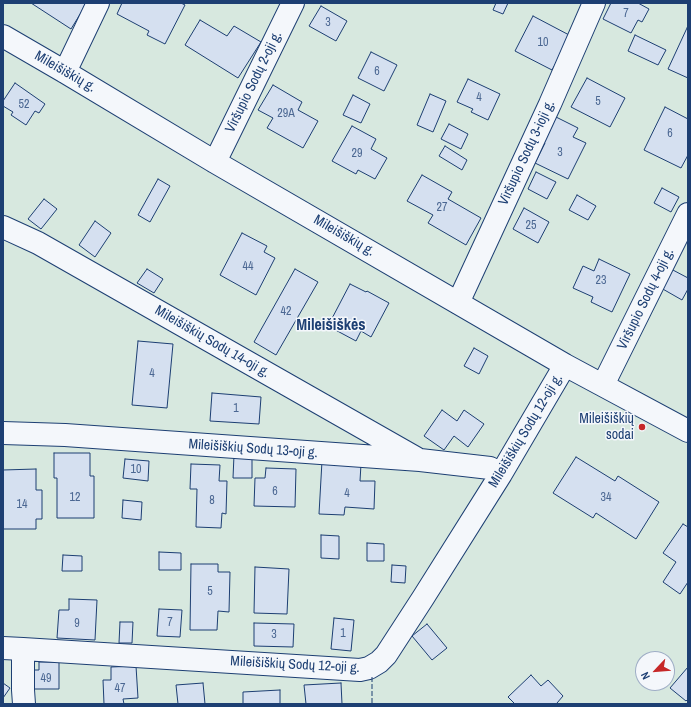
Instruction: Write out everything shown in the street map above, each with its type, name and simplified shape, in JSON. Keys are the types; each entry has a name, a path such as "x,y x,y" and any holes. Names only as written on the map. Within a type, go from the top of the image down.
{"street":[{"path":"65,72 98,3"},
{"name":"Viršupio Sodų 2-oji g.","path":"215,162 293,3"},
{"name":"Viršupio Sodų 3-ioji g.","path":"458,303 594,3"},
{"name":"Mileišiškių g.","path":"3,36 215,162 565,365 688,431"},
{"name":"Viršupio Sodų 4-oji g.","path":"603,385 688,214"},
{"name":"Mileišiškių Sodų 14-oji g.","path":"3,227 38,243 420,460"},
{"name":"Mileišiškių Sodų 12-oji g.","path":"13,649 360,670 369,668 379,662 386,655 423,598 501,474 565,365"},
{"name":"Mileišiškių Sodų 13-oji g.","path":"3,433 73,436 420,460 490,468 501,474"},
{"path":"13,649 20,699"}],"shaded area":[{"path":"3,3 688,3 688,704 3,704"}],"building":[{"path":"31,3 87,3 71,29"},
{"path":"122,3 181,3 185,5 165,44 147,35 149,31 117,14"},
{"path":"496,3 508,3 503,14 493,10"},
{"path":"611,3 638,3 649,9 642,22 638,20 631,33 603,19"},
{"path":"321,6 347,21 336,41 309,26"},
{"path":"533,16 571,36 552,70 515,51"},
{"path":"200,20 227,36 234,26 261,42 238,78 185,45"},
{"path":"687,28 688,29 688,78 668,69"},
{"path":"635,35 666,50 658,65 628,51"},
{"path":"371,52 397,65 384,91 358,78"},
{"path":"587,78 625,98 610,127 571,107"},
{"path":"468,79 500,94 488,120 471,112 473,109 457,102"},
{"path":"15,83 45,104 39,113 35,111 26,125 11,115 13,112 3,106 3,101"},
{"path":"273,85 302,102 298,110 318,121 303,148 267,128 273,118 258,110"},
{"path":"430,94 446,101 433,132 417,125"},
{"path":"353,95 370,104 361,123 343,115"},
{"path":"665,107 688,119 688,155 681,168 644,150"},
{"path":"554,116 578,128 573,137 586,143 568,179 535,163 545,143 542,141"},
{"path":"449,124 468,134 461,149 441,139"},
{"path":"352,126 376,139 371,149 387,158 375,179 358,170 356,174 332,161"},
{"path":"445,146 467,160 462,170 439,156"},
{"path":"536,172 556,182 547,199 528,189"},
{"path":"422,175 452,192 448,199 481,218 466,245 428,223 433,215 407,201"},
{"path":"158,179 170,186 150,222 138,215"},
{"path":"662,188 679,197 671,212 654,203"},
{"path":"577,195 596,206 588,220 569,210"},
{"path":"44,199 57,209 41,229 28,219"},
{"path":"524,208 549,222 538,243 513,229"},
{"path":"95,221 111,233 95,257 79,245"},
{"path":"242,233 267,246 264,252 275,258 256,295 220,275"},
{"path":"599,259 630,274 612,312 591,302 593,297 573,288 583,266 594,271"},
{"path":"147,269 163,279 154,293 137,283"},
{"path":"295,269 318,282 276,355 254,342"},
{"path":"671,269 688,278 688,289 682,300 661,288"},
{"path":"350,284 389,303 371,337 361,331 356,341 328,326"},
{"path":"138,341 173,344 167,408 132,405"},
{"path":"474,348 488,356 479,374 464,366"},
{"path":"212,393 261,397 259,424 210,421"},
{"path":"442,410 457,421 464,410 484,424 468,447 454,436 444,450 424,436"},
{"path":"54,453 90,453 90,476 94,476 94,518 57,518 57,478 54,478"},
{"path":"234,455 252,455 252,478 233,478"},
{"path":"576,457 615,481 618,476 659,502 636,539 596,513 593,518 553,493"},
{"path":"125,459 149,461 148,481 123,478"},
{"path":"322,461 361,464 360,481 375,481 374,509 345,507 344,515 319,514"},
{"path":"191,464 220,465 219,481 227,481 226,514 222,513 221,528 196,527 197,489 190,489"},
{"path":"266,468 296,469 295,507 254,506 255,478 265,478"},
{"path":"36,469 36,490 42,490 42,519 36,519 36,529 3,529 3,470"},
{"path":"123,500 142,502 141,520 122,518"},
{"path":"683,524 688,527 688,582 680,594 663,582 676,562 663,553"},
{"path":"321,535 339,536 339,559 321,558"},
{"path":"367,543 384,544 384,561 367,561"},
{"path":"159,552 181,553 181,570 159,570"},
{"path":"63,555 82,556 82,571 62,571"},
{"path":"191,564 218,564 218,572 230,572 229,612 218,611 217,630 190,630"},
{"path":"392,565 406,566 405,583 391,582"},
{"path":"255,567 289,569 287,614 254,613"},
{"path":"69,599 97,600 95,640 57,638 59,610 69,610"},
{"path":"159,609 182,610 180,637 157,636"},
{"path":"334,618 354,620 351,651 331,649"},
{"path":"120,622 133,622 132,643 119,643"},
{"path":"254,623 294,624 293,647 254,646"},
{"path":"427,624 447,648 432,660 412,636"},
{"path":"39,662 59,662 59,689 33,689 33,670 39,670"},
{"path":"136,666 138,698 123,699 124,704 104,704 103,680 111,680 111,667"},
{"path":"688,667 688,699 686,701 674,691 675,691 675,682"},
{"path":"531,675 541,686 548,680 563,696 557,703 558,704 515,704 508,697"},
{"path":"3,683 10,688 3,698"},
{"path":"203,683 205,704 178,704 176,685"},
{"path":"341,683 342,704 306,704 304,685"},
{"path":"280,690 280,704 243,704 243,692"}],"fence":[{"path":"372,677 372,704"}],"place":[{"name":"Mileišiškių sodai","path":"642,427"}],"district":[{"name":"Mileišiškės","path":"331,326"}]}
